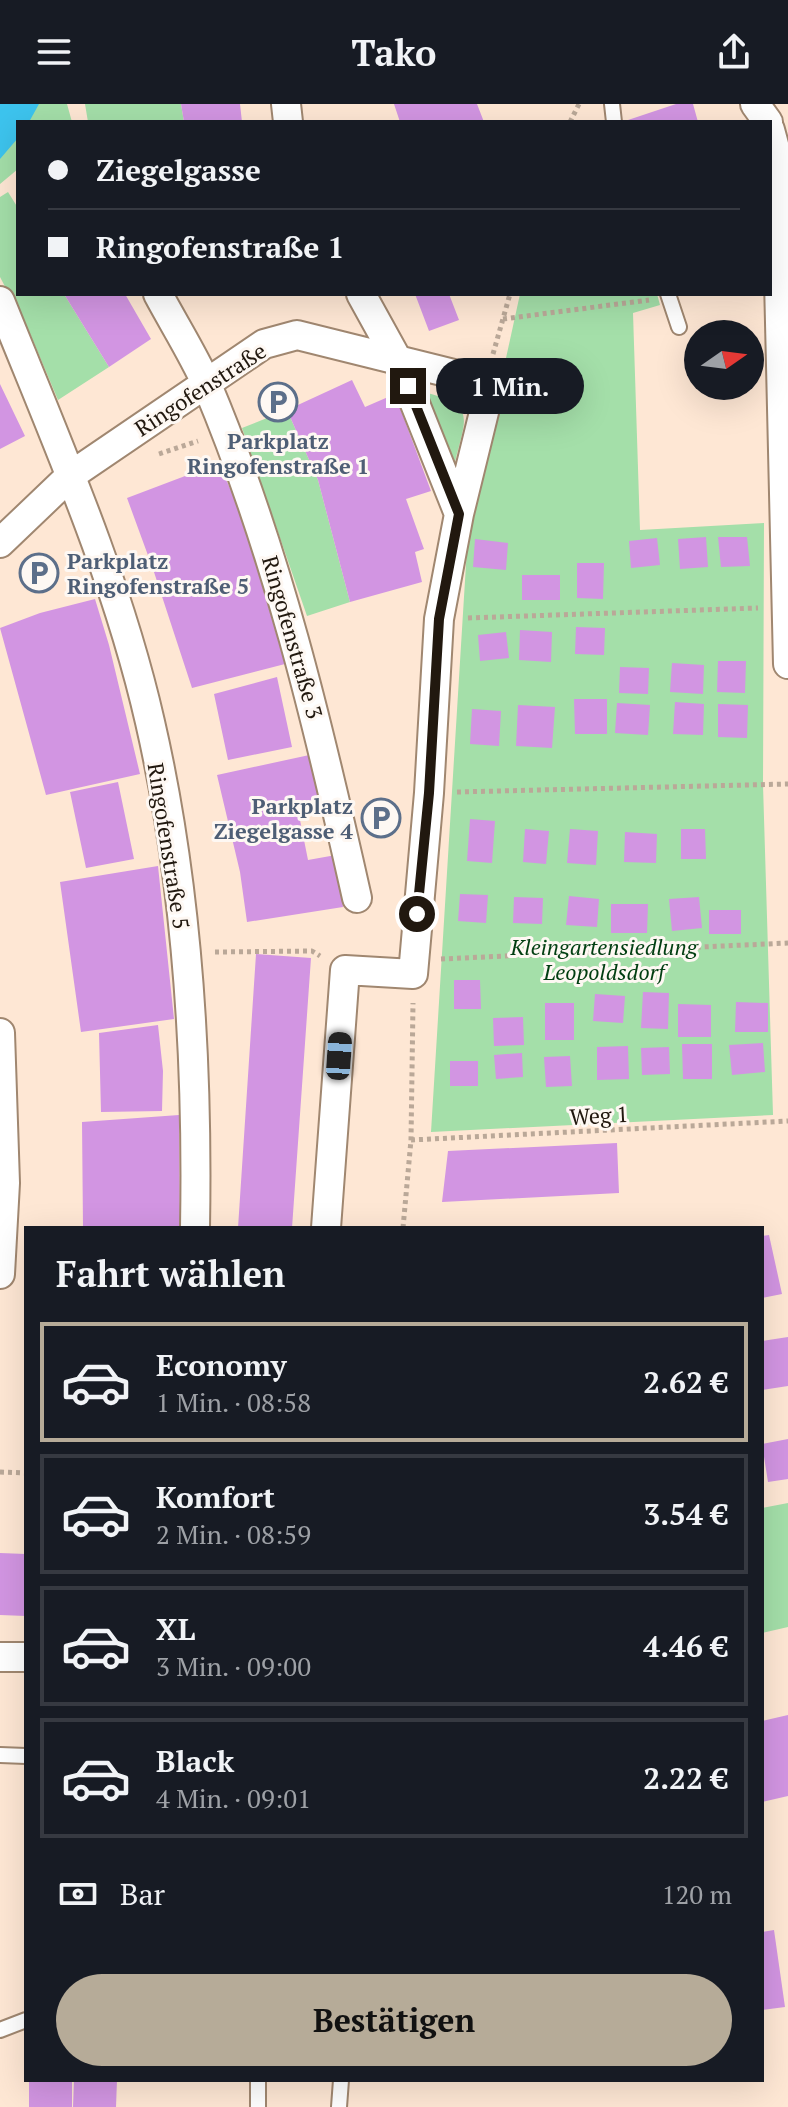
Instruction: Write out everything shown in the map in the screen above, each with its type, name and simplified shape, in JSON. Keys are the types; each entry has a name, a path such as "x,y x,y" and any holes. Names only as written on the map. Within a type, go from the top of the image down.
{"street":[{"path":"772,137 776,152 788,664"},
{"name":"Ringofenstraße 3","path":"159,296 205,382 269,550 319,728 357,898"},
{"path":"362,296 398,361 459,514"},
{"name":"Ringofenstraße 5","path":"0,301 114,596 150,722 177,874 185,952 197,1128 195,1226"},
{"name":"Ringofenstraße","path":"0,543 70,476 264,344 297,335 482,381"},
{"path":"326,1226 345,970 413,967 429,793 439,619 459,514 486,404 482,381"},
{"path":"0,1033 5,1183 0,1274"},
{"path":"0,1657 24,1657"}],"lane":[{"path":"668,296 679,327"},
{"path":"0,1755 24,1756"},
{"path":"0,2030 24,2021"},
{"path":"258,2082 258,2107"},
{"path":"339,2107 341,2082"}],"path":[{"path":"482,381 509,296"},
{"path":"503,319 668,296"},
{"path":"159,454 225,431"},
{"path":"439,619 787,607"},
{"path":"429,793 788,784"},
{"path":"403,1226 411,1140 413,967 788,943"},
{"path":"185,952 312,951 345,970"},
{"name":"Weg 1","path":"411,1140 788,1121"},
{"path":"0,1472 24,1473"}],"green space":[{"path":"0,104 67,104 71,120 16,120 16,171 0,184"},
{"path":"85,104 181,104 184,120 88,120"},
{"path":"8,192 16,205 16,296 65,296 109,367 58,400 31,336 0,277 0,197"},
{"name":"Kleingartensiedlung Leopoldsdorf","path":"520,296 658,296 660,305 633,313 640,530 764,523 763,785 773,1115 431,1132 468,532"},
{"path":"427,393 454,403 464,416 455,462"},
{"path":"287,410 318,480 350,602 307,616 242,428"},
{"path":"788,1503 788,1627 764,1633 764,1508"}],"water":[{"path":"0,104 39,104 30,120 16,120 16,140 0,159"}],"building":[{"path":"181,104 240,104 242,120 184,120"},
{"path":"394,104 477,104 483,120 399,120"},
{"path":"676,104 693,104 697,120 628,120"},
{"path":"65,296 126,296 151,339 109,367"},
{"path":"416,296 450,296 459,320 429,331"},
{"path":"352,380 365,407 395,394 431,491 406,499 424,549 415,552 422,582 350,602 318,480 287,410"},
{"path":"0,384 25,436 0,449"},
{"path":"220,466 241,513 285,664 192,688 127,498"},
{"path":"706,537 708,567 680,569 678,539"},
{"path":"718,537 747,537 750,566 721,567"},
{"path":"657,538 660,565 631,568 629,541"},
{"path":"475,539 508,543 506,570 473,567"},
{"path":"577,563 604,563 603,599 577,598"},
{"path":"522,575 560,575 560,600 522,600"},
{"path":"95,599 140,774 46,795 0,628 40,613"},
{"path":"576,627 605,628 604,655 575,654"},
{"path":"520,630 552,632 551,662 519,660"},
{"path":"506,632 509,658 480,661 478,635"},
{"path":"718,661 746,661 745,693 717,692"},
{"path":"672,663 704,665 703,694 670,692"},
{"path":"620,667 649,668 648,694 619,693"},
{"path":"277,677 292,747 228,760 214,694"},
{"path":"574,699 607,699 607,734 575,734"},
{"path":"675,702 704,704 703,735 673,734"},
{"path":"617,703 650,705 648,735 615,733"},
{"path":"718,704 748,705 747,738 718,737"},
{"path":"518,705 555,707 552,748 516,746"},
{"path":"472,709 501,711 499,746 470,744"},
{"path":"314,754 326,804 298,810 308,860 336,855 343,907 247,922 240,872 217,775"},
{"path":"118,782 134,859 86,868 70,792"},
{"path":"470,819 495,821 492,863 467,861"},
{"path":"525,829 549,831 546,864 523,862"},
{"path":"570,829 598,831 596,865 567,863"},
{"path":"681,829 705,829 706,859 681,859"},
{"path":"625,832 657,834 656,863 624,862"},
{"path":"158,866 174,1019 81,1032 60,882"},
{"path":"460,894 488,895 486,923 458,921"},
{"path":"569,896 599,899 597,927 566,925"},
{"path":"514,897 543,898 542,924 513,923"},
{"path":"699,897 702,928 672,931 669,899"},
{"path":"611,904 648,904 647,933 611,933"},
{"path":"709,910 741,910 741,934 709,934"},
{"path":"256,954 311,958 292,1226 238,1226"},
{"path":"454,980 480,980 481,1009 454,1009"},
{"path":"643,992 669,993 668,1029 641,1028"},
{"path":"595,994 625,996 623,1023 593,1021"},
{"path":"736,1002 768,1003 768,1032 735,1032"},
{"path":"545,1003 574,1003 574,1040 545,1040"},
{"path":"678,1004 711,1005 711,1037 678,1037"},
{"path":"523,1017 524,1045 494,1046 493,1018"},
{"path":"158,1025 163,1071 162,1111 101,1112 99,1033"},
{"path":"763,1043 765,1072 732,1075 729,1045"},
{"path":"682,1044 712,1044 712,1079 683,1079"},
{"path":"628,1046 629,1079 597,1080 597,1047"},
{"path":"669,1047 670,1074 642,1075 641,1048"},
{"path":"522,1053 523,1077 496,1079 494,1055"},
{"path":"570,1056 572,1086 546,1087 544,1057"},
{"path":"450,1061 478,1061 478,1086 450,1086"},
{"path":"179,1115 180,1226 83,1226 82,1122"},
{"path":"617,1143 619,1193 442,1202 448,1151"},
{"path":"769,1235 782,1294 764,1298 764,1236"},
{"path":"788,1337 788,1386 764,1390 764,1341"},
{"path":"788,1439 788,1479 768,1482 764,1444"},
{"path":"0,1553 24,1554 24,1616 0,1615"},
{"path":"788,1715 788,1796 764,1802 764,1721"},
{"path":"774,1930 785,2007 764,2010 764,1932"},
{"path":"29,2082 72,2082 72,2107 29,2107"},
{"path":"74,2082 117,2082 116,2107 73,2107"}],"place":[{"name":"Parkplatz Ringofenstraße 1","path":"278,402"},
{"name":"Parkplatz Ringofenstraße 5","path":"39,573"},
{"name":"Parkplatz Ziegelgasse 4","path":"381,818"}],"route":[{"path":"408,386 459,514 439,619 429,793 417,914"}]}
